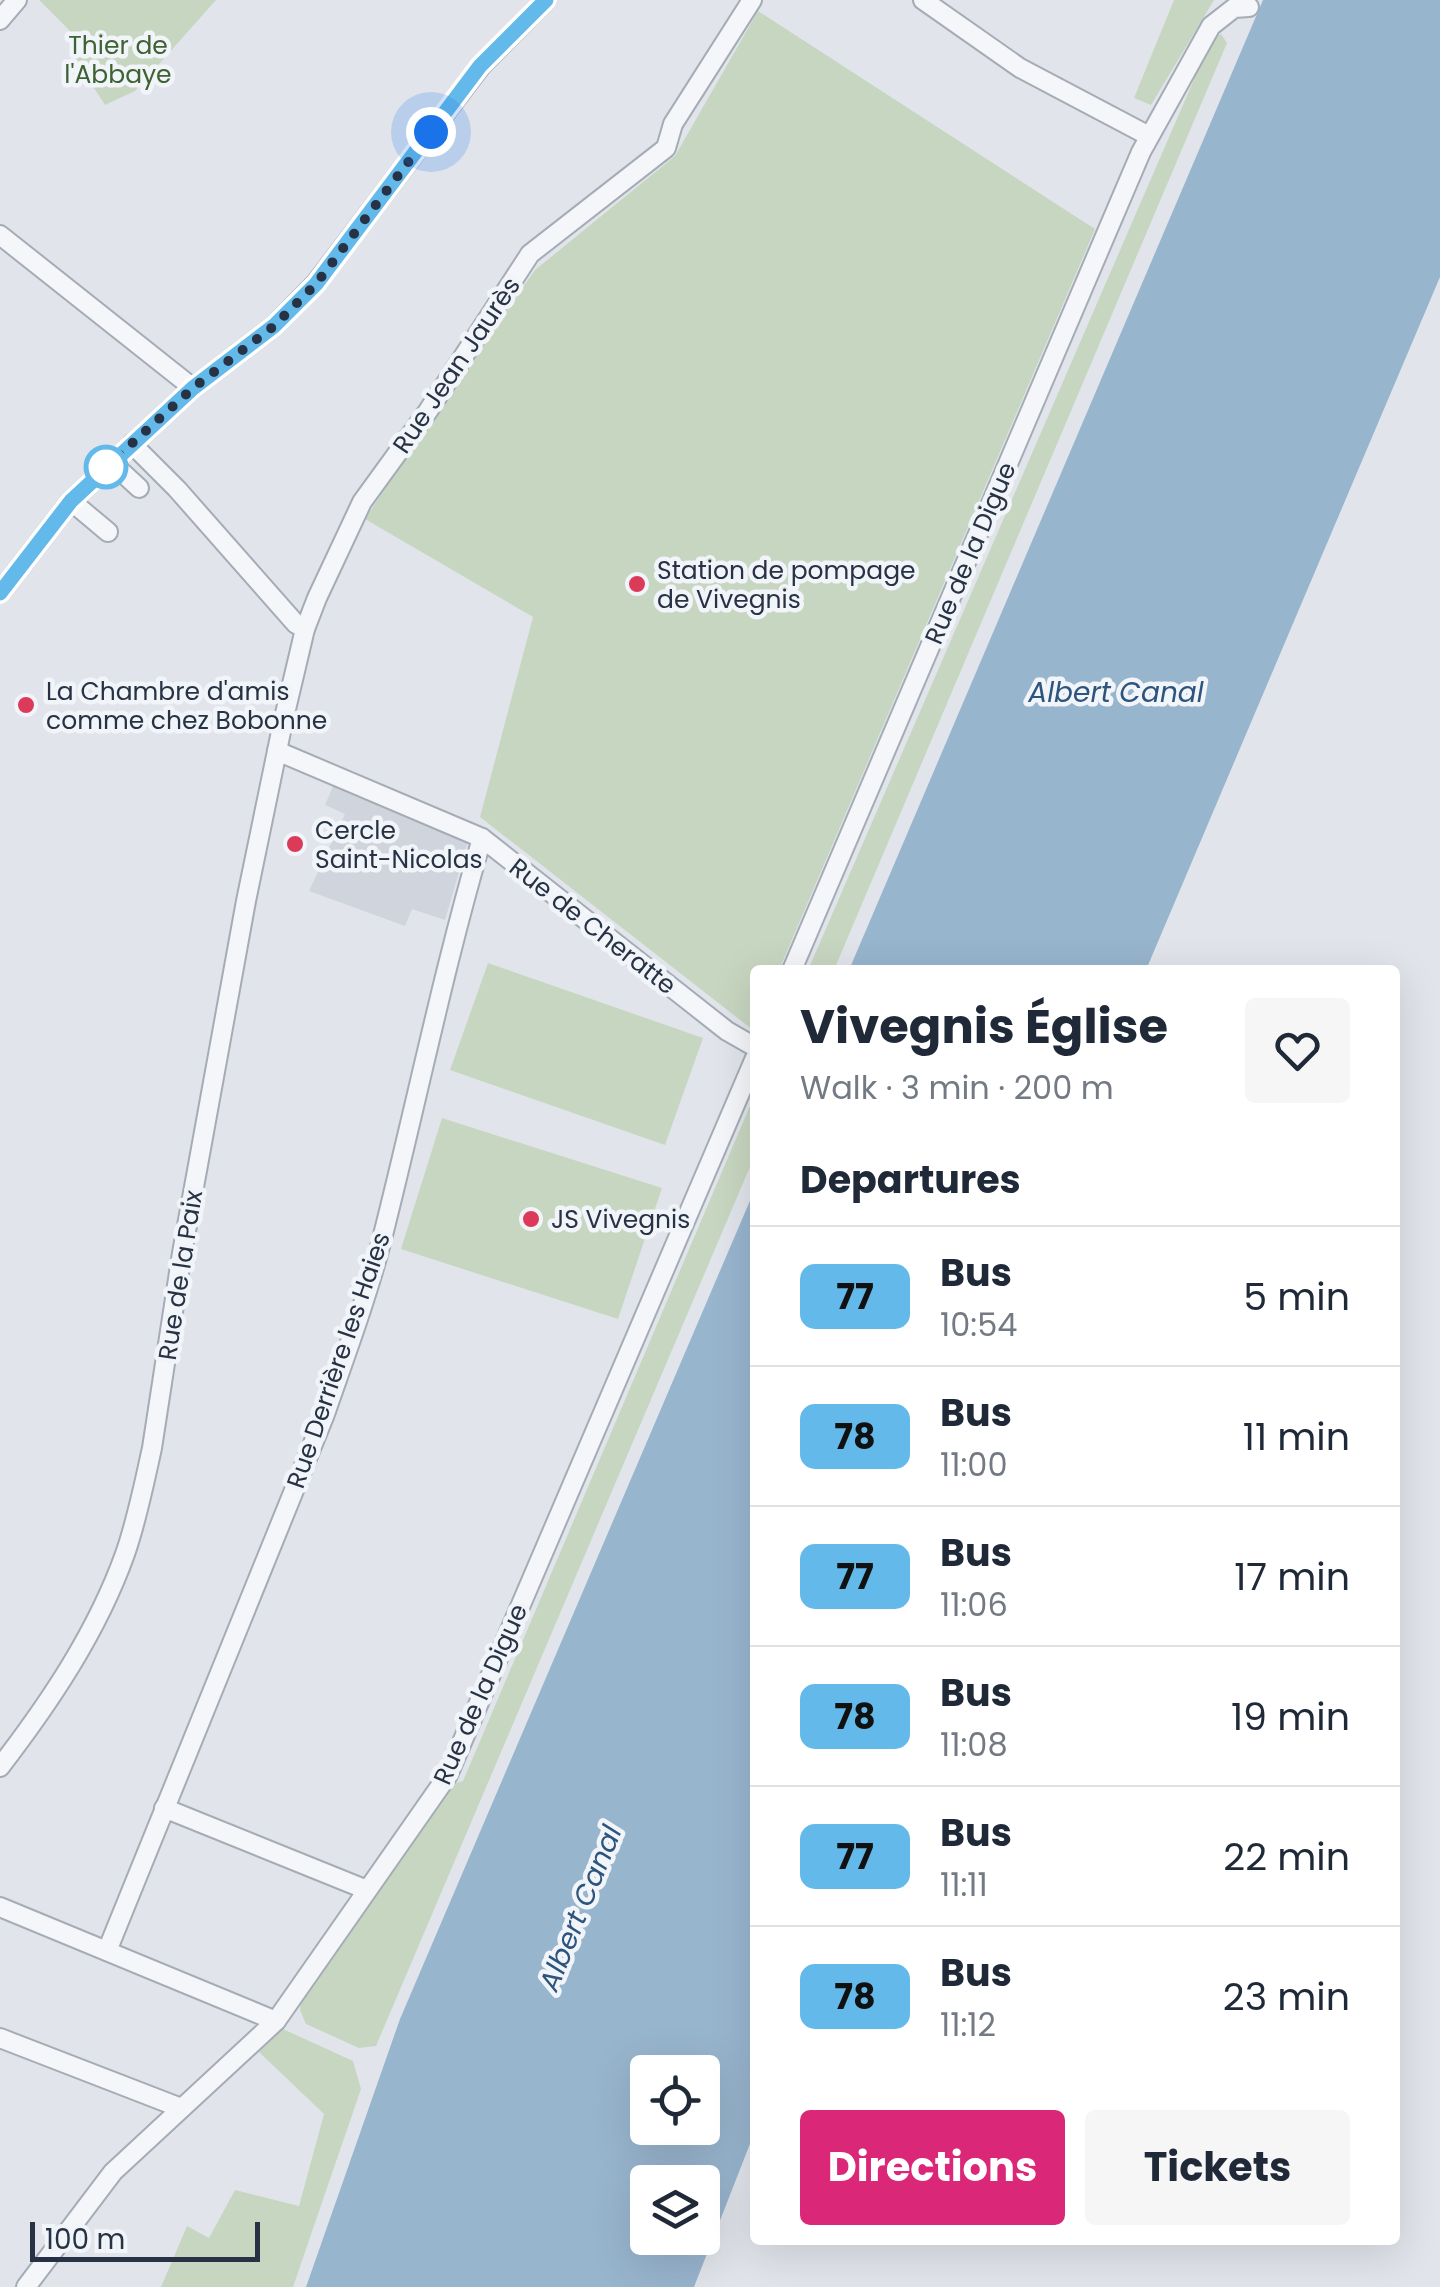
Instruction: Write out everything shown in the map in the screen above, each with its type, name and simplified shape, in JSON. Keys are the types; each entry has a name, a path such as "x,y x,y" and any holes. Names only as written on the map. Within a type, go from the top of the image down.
{"street":[{"path":"0,20 17,0"},
{"path":"0,594 71,501 193,388 274,326 316,284 480,66 546,0"},
{"name":"Rue Jean Jaurès","path":"305,630 362,502 428,411 530,254 666,148 673,124 752,0"},
{"path":"923,0 1020,68 1150,136"},
{"name":"Rue de la Digue","path":"794,965 1150,136 1211,26 1234,8 1249,8"},
{"path":"0,235 193,388"},
{"path":"132,444 305,630 277,750"},
{"path":"112,462 139,488"},
{"path":"71,501 108,532"},
{"name":"Rue de Cheratte","path":"277,750 482,838 727,1031 750,1044"},
{"name":"Rue de la Paix","path":"0,1768 44,1710 90,1630 125,1554 141,1498 214,1074 277,750"},
{"name":"Rue Derrière les Haies","path":"107,1951 325,1414 356,1324 381,1242 449,949 482,838"},
{"name":"Rue de la Digue","path":"26,2287 113,2172 276,2021 448,1775 750,1070"},
{"path":"164,1808 367,1890"},
{"path":"0,1907 276,2021"},
{"path":"0,2038 181,2108"}],"shaded area":[{"path":"334,784 468,841 445,920 412,909 405,926 309,891 345,814 325,805"}],"green space":[{"name":"Thier de l'Abbaye","path":"39,0 216,0 135,91 105,105 69,49 72,33"},
{"path":"1174,0 1214,0 1151,105 1134,98"},
{"path":"758,11 1095,229 781,965 750,965 750,1028 480,817 533,617 365,519 535,270 675,156"},
{"path":"1221,34 1227,43 836,965 810,965 1212,38"},
{"path":"488,963 703,1038 665,1145 450,1070"},
{"path":"750,1106 750,1167 376,2046 359,2048 306,2024 300,2010 301,1998 451,1784 463,1781"},
{"name":"JS Vivegnis","path":"442,1118 662,1188 618,1319 401,1249"},
{"path":"283,2029 353,2061 361,2089 293,2287 161,2287 187,2226 209,2238 235,2190 299,2206 324,2114 259,2052"}],"water":[{"name":"Albert Canal","path":"1263,0 1440,0 1440,277 1148,965 851,965"},
{"name":"Albert Canal","path":"750,1201 750,2144 720,2221 720,2165 630,2165 630,2255 707,2255 694,2287 306,2287 400,2019"}],"bus line":[{"name":"77","path":"0,593 71,501 193,388 274,326 316,284 480,66 546,0"}],"place":[{"name":"Station de pompage de Vivegnis","path":"637,584"},
{"name":"La Chambre d'amis comme chez Bobonne","path":"26,705"},
{"name":"Cercle Saint-Nicolas","path":"295,844"},
{"name":"JS Vivegnis","path":"531,1219"}],"route":[{"path":"106,467 193,388 274,326 316,284 431,132"}]}
